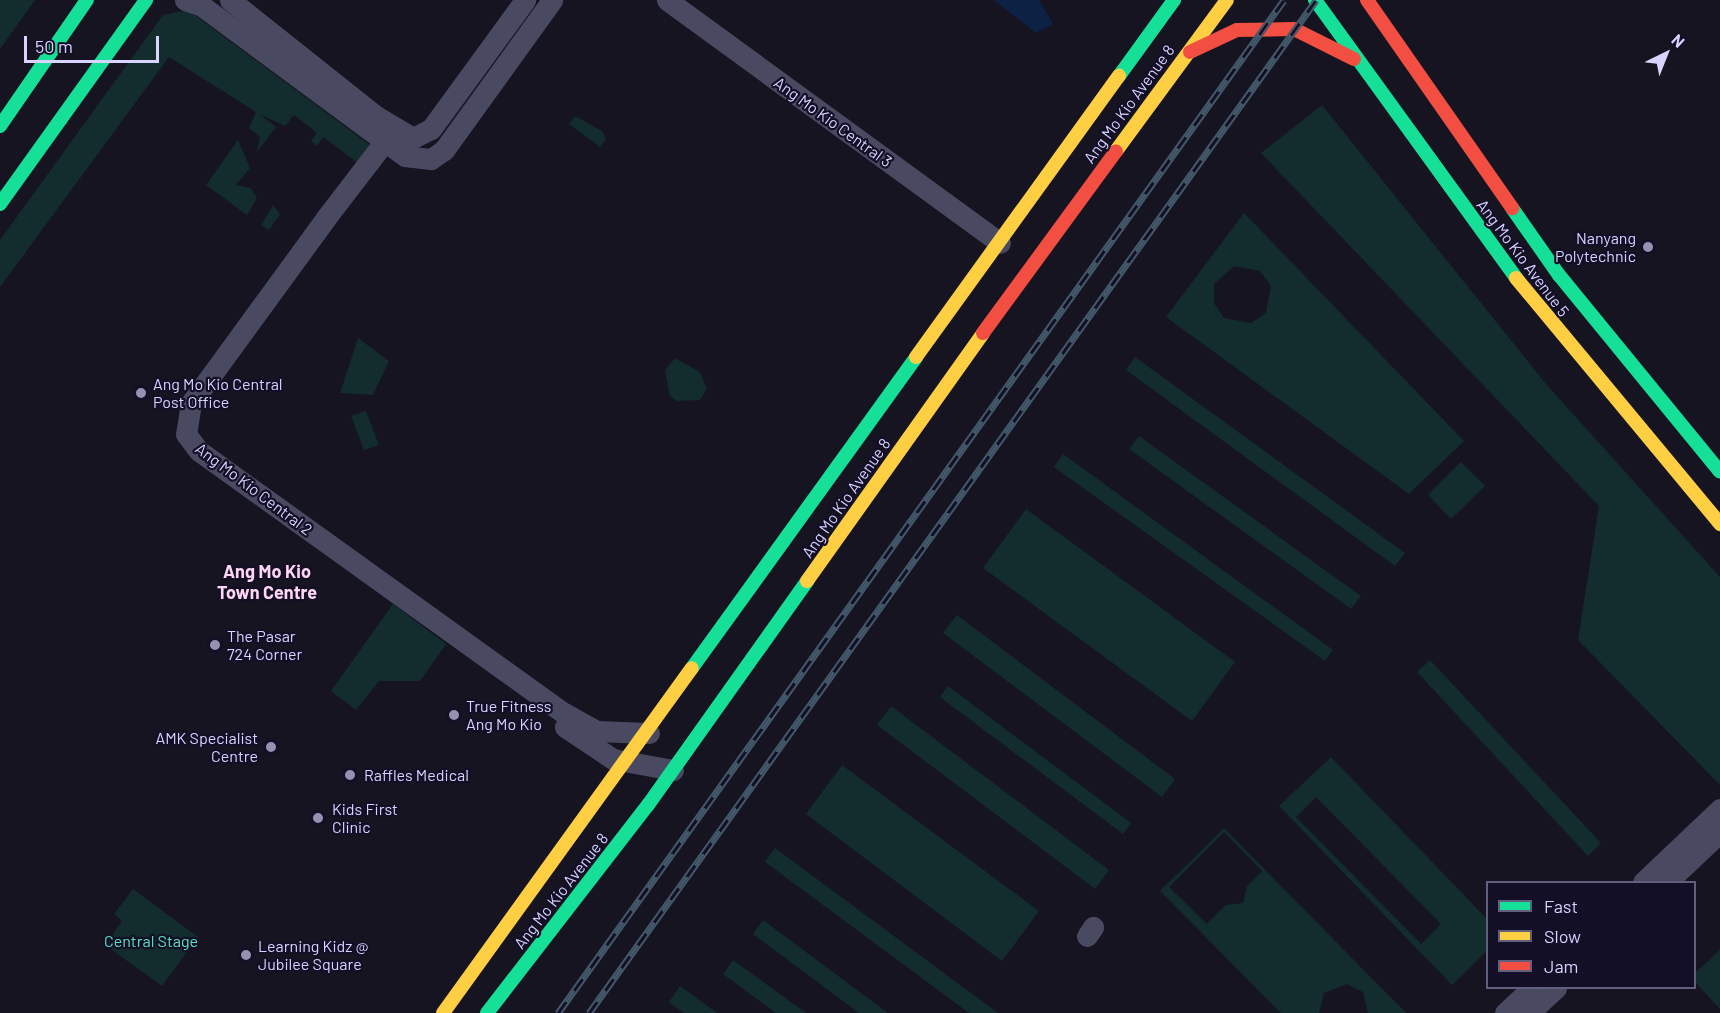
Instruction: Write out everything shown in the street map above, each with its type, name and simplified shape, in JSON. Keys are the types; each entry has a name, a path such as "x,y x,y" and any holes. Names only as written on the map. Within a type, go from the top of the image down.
{"main road":[{"path":"0,126 87,0"},
{"path":"0,204 151,0"},
{"name":"Ang Mo Kio Avenue 8","path":"443,1013 649,733 1174,0"},
{"name":"Ang Mo Kio Avenue 8","path":"488,1013 674,770 792,602 1227,0"},
{"name":"Ang Mo Kio Avenue 5","path":"1315,0 1356,60 1533,301 1720,524"},
{"name":"Ang Mo Kio Avenue 5","path":"1367,0 1559,275 1720,472"},
{"path":"1186,54 1237,30 1294,29 1356,60"},
{"path":"760,578 766,602 792,602"}],"street":[{"path":"184,0 202,6 394,138 421,137 431,129 525,0"},
{"path":"230,0 420,159 431,159 444,150 552,0"},
{"name":"Ang Mo Kio Central 3","path":"667,0 1000,243"},
{"name":"Ang Mo Kio Central 2","path":"394,138 191,403 186,434 199,451 469,646 585,726 649,733"},
{"name":"Ang Mo Kio Central 2","path":"469,646 493,674 601,752 626,764 674,770"},
{"path":"1644,881 1720,809"},
{"path":"1668,881 1720,832"},
{"path":"1505,1013 1530,989"},
{"path":"1529,1013 1554,989"}],"green space":[{"path":"0,0 35,0 0,49"},
{"path":"188,10 374,148 362,166 323,137 317,146 311,141 317,133 294,115 285,126 259,114 276,127 257,152 260,137 249,128 256,112 169,57 0,287 0,240 163,15"},
{"path":"1322,105 1546,384 1720,577 1720,785 1578,640 1599,506 1261,153"},
{"path":"575,116 602,131 606,139 600,147 569,124"},
{"path":"238,140 250,168 236,185 251,188 257,198 247,215 206,185"},
{"path":"273,205 280,214 269,230 261,225"},
{"path":"1244,213 1464,441 1409,494 1166,317","holes":["1234,266 1260,271 1271,286 1266,313 1251,323 1224,318 1214,303 1214,284"]},
{"path":"358,338 389,361 373,395 340,393"},
{"path":"1135,357 1405,553 1395,566 1126,370"},
{"path":"675,358 700,372 707,389 700,400 677,401 670,396 665,370"},
{"path":"366,411 379,445 364,450 351,416"},
{"path":"1139,436 1361,596 1351,609 1129,449"},
{"path":"1063,454 1333,650 1325,661 1054,467"},
{"path":"1461,462 1485,486 1451,519 1428,495"},
{"path":"1026,509 1235,662 1192,721 983,568"},
{"path":"393,604 446,644 420,681 379,681 356,710 331,691"},
{"path":"957,615 1175,779 1162,797 943,633"},
{"path":"1430,660 1601,843 1588,856 1417,672"},
{"path":"948,686 1131,823 1123,834 940,697"},
{"path":"891,706 1109,870 1095,889 877,725"},
{"path":"1331,757 1486,918 1486,952 1452,985 1279,806","holes":["1316,797 1441,924 1421,944 1296,817"]},
{"path":"842,765 1039,911 1002,961 806,814"},
{"path":"1224,828 1406,1013 1368,1013 1363,992 1347,984 1324,993 1319,1013 1281,1013 1160,891","holes":["1224,832 1262,871 1247,886 1243,903 1226,905 1207,924 1169,887"]},
{"path":"775,848 998,1013 969,1013 765,862"},
{"name":"Central Stage","path":"133,889 198,937 162,986 105,945 122,921 114,914"},
{"path":"763,920 888,1013 859,1013 753,934"},
{"path":"1720,950 1720,1009 1696,983 1696,972"},
{"path":"733,960 806,1013 776,1013 723,974"},
{"path":"680,986 717,1013 684,1013 669,1002"}],"water":[{"path":"994,0 1039,0 1053,24 1036,33"}],"railway":[{"path":"558,1013 1284,0"},
{"path":"589,1013 1316,0"}],"traffic: fast":[{"path":"0,126 87,0"},
{"path":"0,204 146,0"},
{"path":"1119,76 1174,0"},
{"path":"1315,0 1516,278"},
{"path":"1512,208 1559,275 1720,472"},
{"path":"692,668 916,357"},
{"path":"487,1013 648,805 807,581"}],"traffic: slow":[{"path":"1116,151 1227,0"},
{"path":"916,357 1119,76"},
{"path":"1516,278 1720,524"},
{"path":"807,581 983,333"},
{"path":"443,1013 692,668"}],"traffic: jam":[{"path":"1367,0 1512,208"},
{"path":"1190,52 1237,30 1294,29 1354,59"},
{"path":"983,333 1116,151"}],"place":[{"name":"Nanyang Polytechnic","path":"1648,247"},
{"name":"Ang Mo Kio Central Post Office","path":"141,393"},
{"name":"The Pasar 724 Corner","path":"215,645"},
{"name":"True Fitness Ang Mo Kio","path":"454,715"},
{"name":"AMK Specialist Centre","path":"271,747"},
{"name":"Raffles Medical","path":"350,775"},
{"name":"Kids First Clinic","path":"318,818"},
{"name":"Learning Kidz @ Jubilee Square","path":"246,955"}],"district":[{"name":"Ang Mo Kio Town Centre","path":"267,582"}]}
